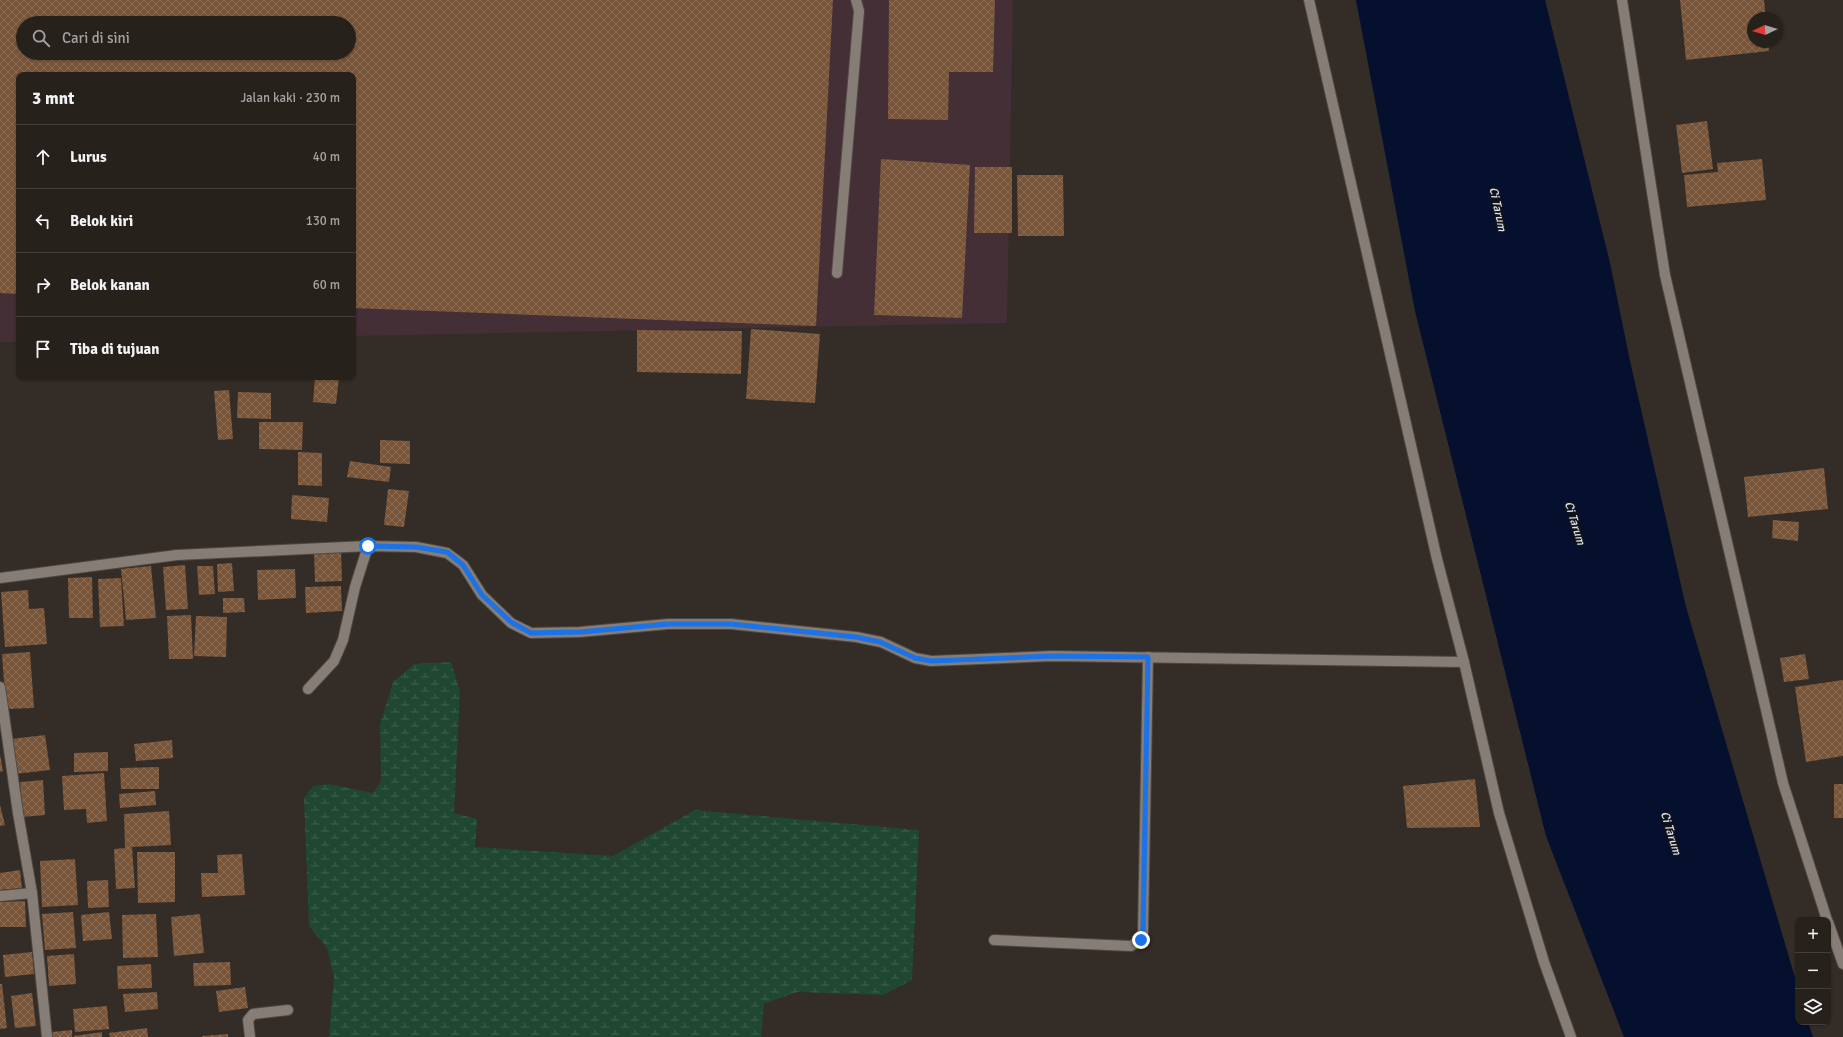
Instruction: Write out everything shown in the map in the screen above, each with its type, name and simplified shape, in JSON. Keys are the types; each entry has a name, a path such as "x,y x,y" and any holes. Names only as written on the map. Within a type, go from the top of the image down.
{"street":[{"path":"837,273 859,11 856,0"},
{"path":"1309,0 1437,559 1464,662 1499,813 1544,962 1571,1037"},
{"path":"1622,0 1665,275 1783,783 1827,917"},
{"path":"0,578 177,555 368,546 416,547 447,552 463,565 482,595 511,622 531,633 580,632 668,624 731,624 856,637 880,642 915,658 931,661 1052,656 1464,662"},
{"path":"308,689 334,661 343,640 355,587 368,546"},
{"path":"994,940 1131,946 1141,940 1143,932 1148,657"},
{"path":"0,687 18,813 32,893 47,1037"},
{"path":"0,896 32,893"},
{"path":"1831,930 1843,964"},
{"path":"250,1037 248,1020 252,1014 288,1010"}],"shaded area":[{"path":"0,0 1013,0 1007,323 356,336 356,72 16,72 16,342 0,342"}],"green space":[{"path":"451,662 460,691 454,813 477,819 475,847 613,856 695,810 919,830 912,980 883,995 797,992 764,1004 761,1037 329,1037 334,977 327,948 309,926 304,798 313,786 329,784 373,793 381,781 380,724 393,682 414,664"}],"water":[{"name":"Ci Tarum","path":"1356,0 1545,0 1610,263 1630,361 1686,607 1795,978 1795,1025 1809,1025 1813,1037 1624,1037 1546,836 1415,311"}],"building":[{"path":"0,0 833,0 816,326 356,308 356,72 16,72 16,294 0,293"},
{"path":"889,0 995,0 993,72 949,72 948,120 888,119"},
{"path":"1680,0 1764,0 1765,12 1747,12 1747,48 1769,48 1769,51 1686,60"},
{"path":"1707,121 1713,169 1682,173 1676,125"},
{"path":"881,159 970,165 962,318 874,315"},
{"path":"1762,159 1766,200 1687,207 1684,175 1718,172 1717,163"},
{"path":"975,167 1012,167 1012,233 974,233"},
{"path":"1017,175 1063,175 1064,236 1018,236"},
{"path":"751,329 820,334 815,403 746,399"},
{"path":"637,330 742,331 741,374 637,372"},
{"path":"315,380 339,380 336,404 313,402"},
{"path":"229,390 233,439 218,440 214,391"},
{"path":"238,392 271,393 271,419 237,418"},
{"path":"259,422 303,422 302,450 259,449"},
{"path":"380,440 410,441 410,464 380,463"},
{"path":"298,452 322,453 322,486 298,485"},
{"path":"350,461 391,467 389,482 347,477"},
{"path":"1824,468 1828,509 1748,517 1744,477"},
{"path":"388,489 409,491 404,527 384,525"},
{"path":"292,495 329,498 327,522 291,519"},
{"path":"1773,520 1799,522 1798,541 1772,538"},
{"path":"341,551 342,581 315,582 314,552"},
{"path":"232,563 234,591 218,592 217,564"},
{"path":"185,565 188,609 166,610 163,567"},
{"path":"151,566 156,618 126,620 121,569"},
{"path":"197,566 213,566 215,594 199,595"},
{"path":"295,569 296,598 258,600 257,570"},
{"path":"92,577 93,618 69,618 68,578"},
{"path":"121,578 124,626 100,627 98,579"},
{"path":"341,586 342,611 306,613 305,587"},
{"path":"28,590 29,609 44,608 47,644 5,647 1,592"},
{"path":"223,598 244,598 245,612 223,613"},
{"path":"191,615 193,659 169,659 167,616"},
{"path":"196,616 227,617 226,657 194,656"},
{"path":"30,652 34,708 6,709 2,654"},
{"path":"1805,654 1809,679 1784,682 1780,658"},
{"path":"1843,680 1843,756 1806,762 1795,687"},
{"path":"45,735 50,770 15,774 11,739"},
{"path":"172,740 173,758 136,761 134,744"},
{"path":"108,752 108,771 74,772 74,753"},
{"path":"0,754 3,771 0,772"},
{"path":"159,767 159,789 121,789 120,768"},
{"path":"104,773 107,821 87,823 86,809 64,810 62,776"},
{"path":"1475,779 1480,827 1407,828 1403,786"},
{"path":"43,780 45,815 23,817 20,782"},
{"path":"1834,784 1843,784 1843,818 1834,818"},
{"path":"155,791 156,805 120,808 119,794"},
{"path":"0,805 5,825 0,826"},
{"path":"169,811 171,845 132,847 135,888 116,889 114,849 125,848 124,814"},
{"path":"137,852 175,852 175,902 138,903"},
{"path":"242,854 245,895 202,897 201,873 218,873 217,855"},
{"path":"75,859 78,905 42,907 40,861"},
{"path":"20,870 22,888 0,890 0,873"},
{"path":"108,880 109,907 88,908 87,881"},
{"path":"25,901 26,927 0,927 0,902"},
{"path":"73,912 76,948 45,950 42,914"},
{"path":"109,912 112,939 83,941 81,915"},
{"path":"156,914 158,957 123,958 122,915"},
{"path":"200,914 204,953 174,956 171,917"},
{"path":"32,952 34,974 5,977 3,955"},
{"path":"74,954 76,984 49,986 47,956"},
{"path":"230,962 231,985 194,986 193,963"},
{"path":"151,964 152,988 118,989 117,966"},
{"path":"0,984 2,984 7,1028 0,1029"},
{"path":"245,987 248,1008 219,1012 216,991"},
{"path":"157,992 158,1009 125,1012 123,994"},
{"path":"32,993 36,1026 15,1028 11,996"},
{"path":"107,1006 109,1029 75,1032 73,1009"},
{"path":"147,1028 148,1037 110,1037 109,1033"},
{"path":"72,1030 72,1037 52,1037 52,1032"},
{"path":"102,1032 102,1037 74,1037 74,1036"},
{"path":"228,1034 228,1037 202,1037 202,1036"}],"route":[{"path":"368,546 416,547 447,552 463,565 482,595 511,622 531,633 580,632 668,624 731,624 856,637 880,642 915,658 931,661 1052,656 1148,657 1143,932 1141,940"}]}
